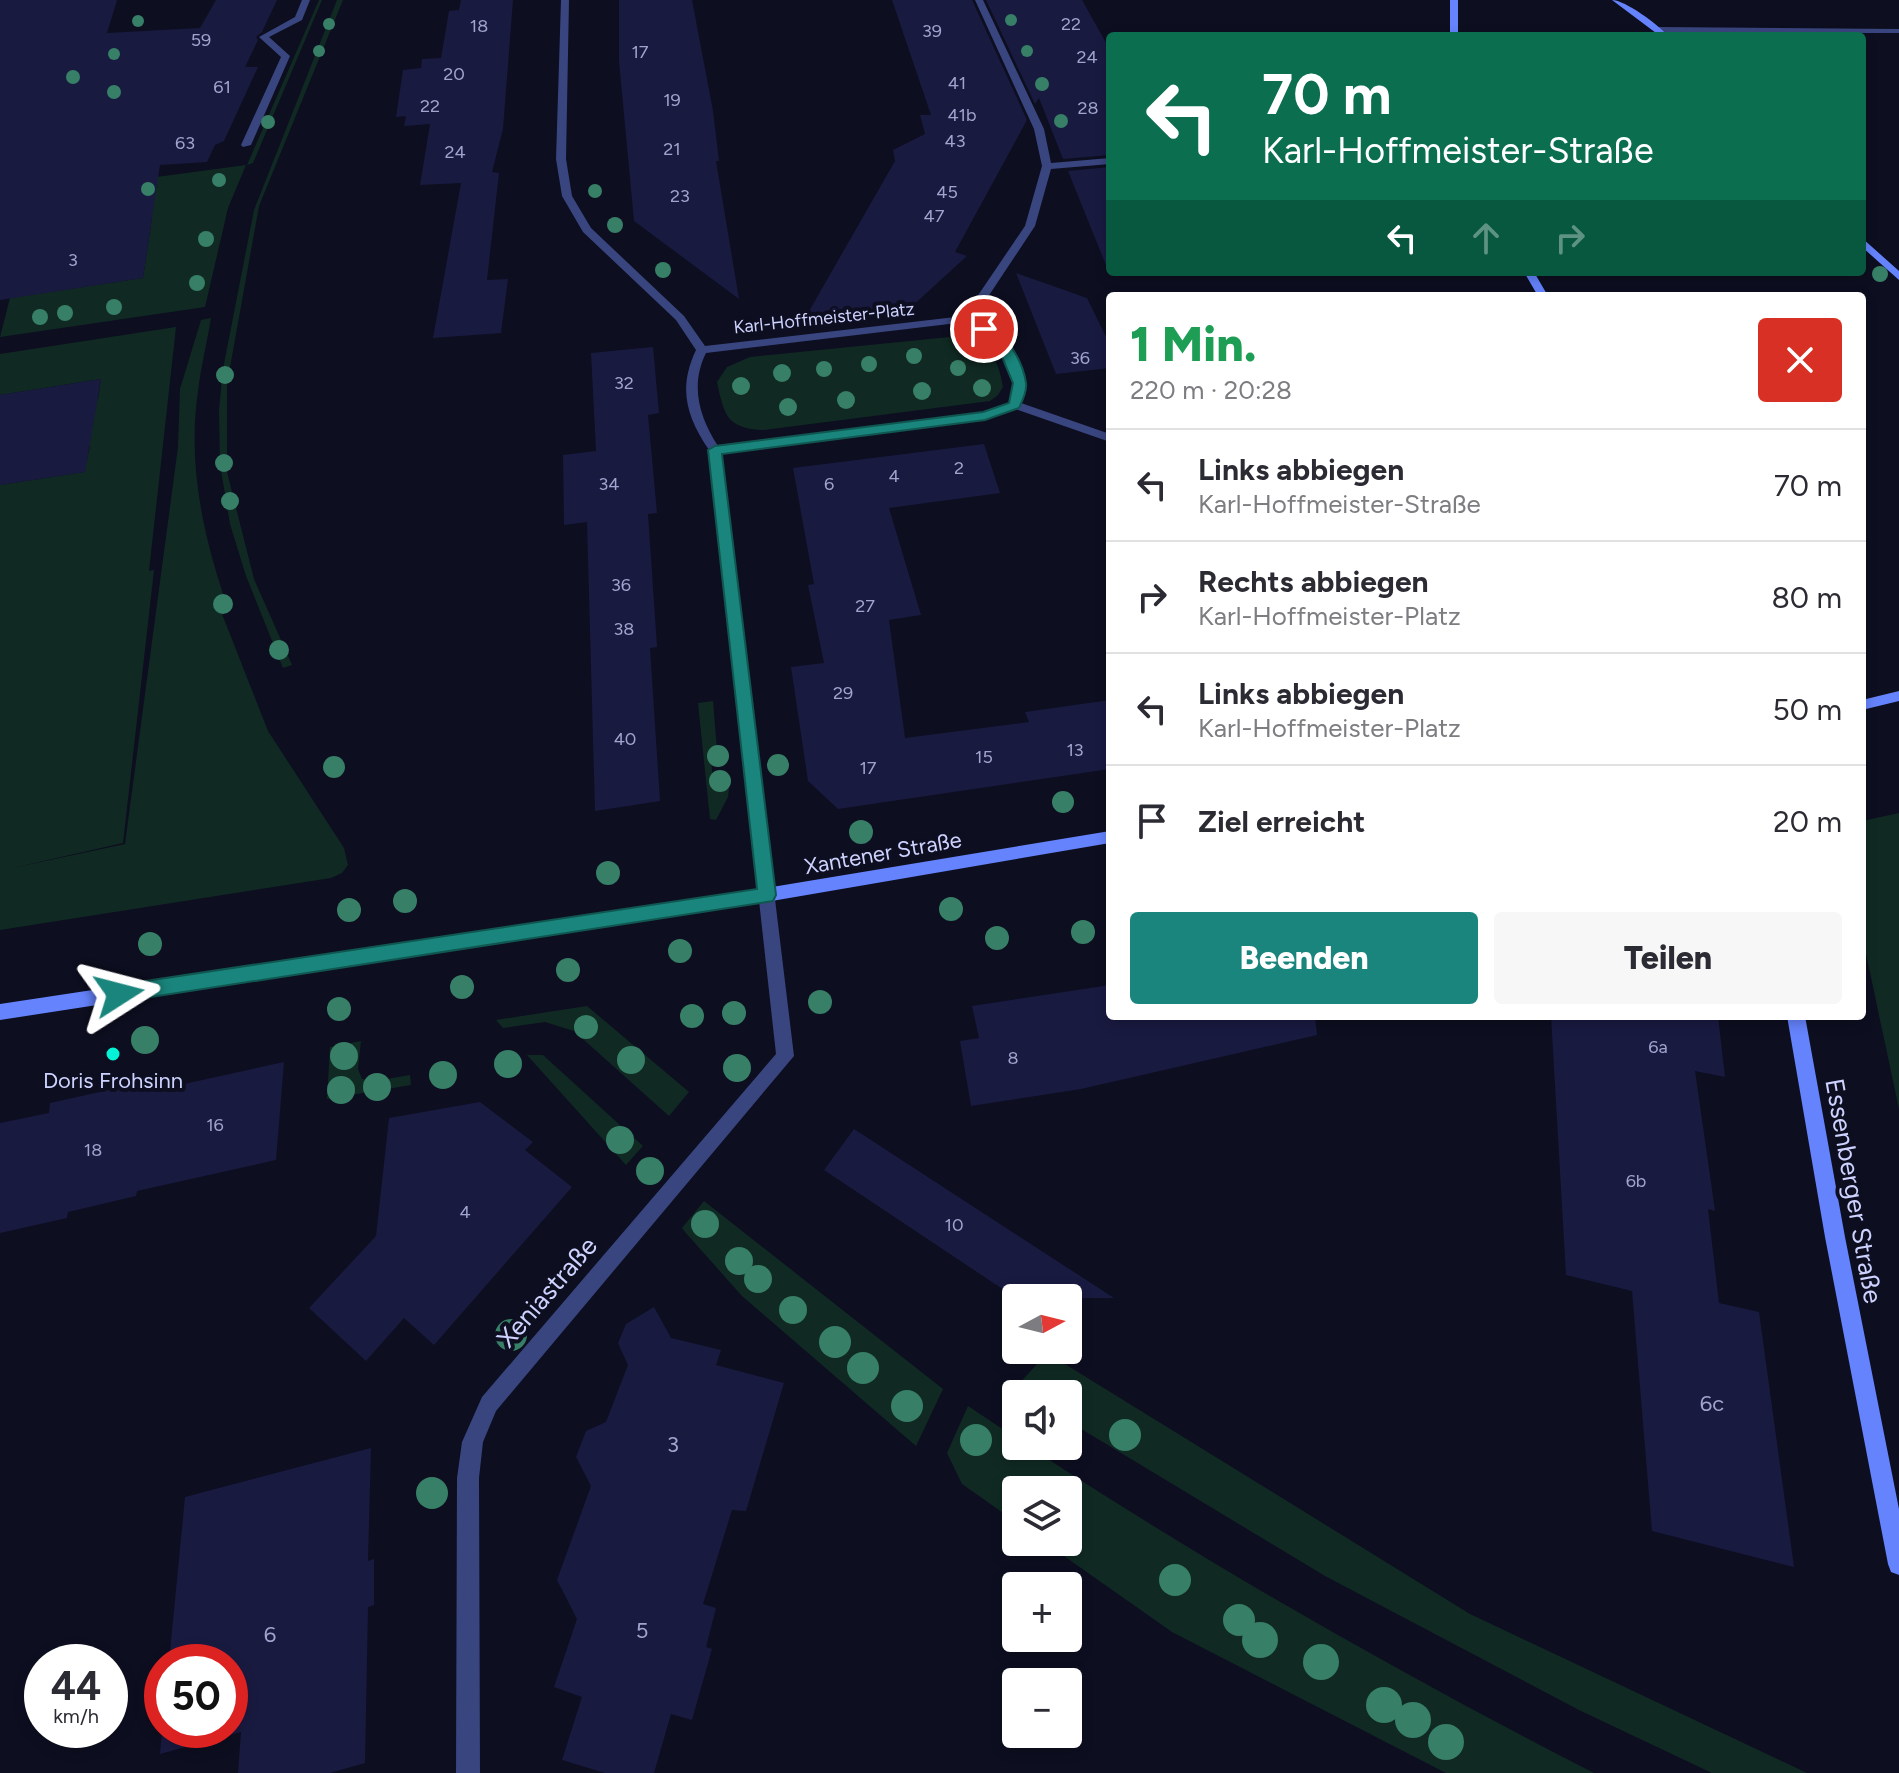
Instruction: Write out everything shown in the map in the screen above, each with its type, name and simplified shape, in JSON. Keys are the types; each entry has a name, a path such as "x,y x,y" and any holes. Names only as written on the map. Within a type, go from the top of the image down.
{"main road":[{"path":"1454,0 1454,32"},
{"path":"1616,0 1642,22 1661,32"},
{"path":"1866,245 1899,277"},
{"path":"1866,704 1899,696"},
{"name":"Xantener Straße","path":"0,1012 766,895 1106,838"},
{"name":"Essenberger Straße","path":"1797,1020 1835,1237 1899,1564"}],"street":[{"path":"246,145 286,56 263,37 299,18 306,0"},
{"path":"565,0 561,159 567,196 587,230 680,318 702,350 691,373 695,408 702,433 715,450 985,416 1015,405 1106,437"},
{"path":"979,0 1039,129 1047,166 1030,226 968,319 1001,338 1020,383 1015,405"},
{"path":"1661,32 1899,31"},
{"path":"1047,166 1106,161"},
{"name":"Karl-Hoffmeister-Platz","path":"702,350 968,319"},
{"name":"Xeniastraße","path":"468,1773 468,1478 473,1442 489,1404 785,1056 715,450"}],"green space":[{"path":"319,0 322,0 253,163 247,165"},
{"path":"337,0 343,0 259,206 227,384 227,472 254,579 292,665 283,668 246,576 230,524 220,464 219,410 223,369 254,210"},
{"path":"246,165 228,208 205,307 0,337 10,298 143,278 152,218 0,198"},
{"path":"211,318 195,419 196,475 205,530 229,611 222,614 268,731 344,848 348,865 342,873 331,878 0,930 0,485 84,472 90,446 0,462 0,416 98,399 101,379 0,395 0,354 176,327 149,571 154,570 123,843 8,869 125,844 178,447 180,389 201,320"},
{"path":"960,336 985,346 999,368 1003,387 990,401 764,430 742,427 729,418 717,382 727,367 750,357"},
{"path":"713,701 717,750 710,751 714,788 726,786 730,779 728,797 716,820 710,819 698,703"},
{"path":"1899,813 1899,1109 1866,954 1866,820"},
{"path":"587,1006 689,1092 669,1116 574,1031 545,1022 503,1028 496,1020"},
{"path":"361,1041 358,1069 362,1079 376,1081 410,1075 411,1085 327,1099 330,1047"},
{"path":"527,1055 543,1055 643,1146 626,1165"},
{"path":"704,1201 943,1389 916,1446 742,1296 685,1232 682,1228"},
{"path":"1037,1364 1065,1364 1470,1614 1807,1773 1712,1773 1579,1710 1325,1576 1082,1429 1082,1380 1022,1380"},
{"path":"968,1406 1002,1429 1002,1460 1050,1460 1075,1476 1002,1476 1002,1512 962,1484 947,1453"},
{"path":"1082,1480 1236,1576 1378,1658 1594,1773 1446,1773 1172,1632 1064,1556 1082,1556"}],"building":[{"path":"0,0 117,0 107,33 200,28 216,0 277,0 262,32 256,37 258,40 245,67 258,67 224,141 215,145 207,162 160,165 143,278 0,300"},
{"path":"461,0 513,0 503,129 492,172 499,173 487,280 508,279 501,333 433,338 461,183 420,185 430,124 404,126 406,116 396,117 403,70 421,68 422,59 441,58 449,11 459,10"},
{"path":"619,0 692,0 713,111 719,161 716,161 739,299 634,221 619,61"},
{"path":"892,0 972,0 1027,120 955,252 967,256 909,309 804,320 895,161 893,150 925,134 920,115 931,115"},
{"path":"986,0 1082,0 1106,43 1106,155 1063,159 1039,98 1035,104"},
{"path":"1106,167 1106,265 1068,171"},
{"path":"1016,273 1087,298 1106,337 1106,368 1056,374"},
{"path":"653,347 659,413 648,415 657,513 648,514 657,647 650,648 660,801 595,811 587,522 564,525 563,455 596,451 591,353"},
{"path":"101,379 85,472 0,485 0,395"},
{"path":"984,444 1000,493 889,508 921,615 889,620 905,738 1029,722 1025,712 1106,701 1106,770 838,809 808,781 791,667 824,663 808,585 814,584 793,468"},
{"path":"1106,986 1106,1020 1315,1020 1317,1035 1081,1089 971,1106 960,1041 979,1038 972,1006"},
{"path":"1551,1020 1718,1020 1725,1077 1695,1071 1715,1211 1708,1209 1719,1303 1759,1312 1794,1567 1652,1531 1632,1291 1566,1275"},
{"path":"284,1062 276,1160 137,1191 136,1196 68,1212 67,1218 0,1233 0,1123 49,1113 50,1103 154,1080 152,1091"},
{"path":"480,1102 533,1142 525,1150 572,1187 434,1345 404,1318 366,1361 309,1308 376,1236 389,1118"},
{"path":"854,1129 1114,1298 1082,1298 1082,1284 1002,1284 1002,1289 824,1170"},
{"path":"654,1307 671,1338 721,1350 716,1365 784,1383 746,1511 732,1510 703,1604 716,1608 706,1647 712,1649 692,1720 671,1714 654,1773 605,1773 562,1760 582,1697 554,1687 577,1619 557,1580 591,1486 576,1457 586,1431 606,1422 628,1365 618,1343 626,1324"},
{"path":"371,1448 368,1561 374,1559 374,1605 368,1607 365,1763 330,1773 238,1773 240,1748 248,1748 248,1644 171,1644 185,1497"},
{"path":"160,1748 182,1748 160,1754"}],"place":[{"name":"Doris Frohsinn","path":"113,1054"}],"route":[{"path":"119,994 766,895 715,450 985,416 1015,405 1020,383 1001,338 984,329"}]}
